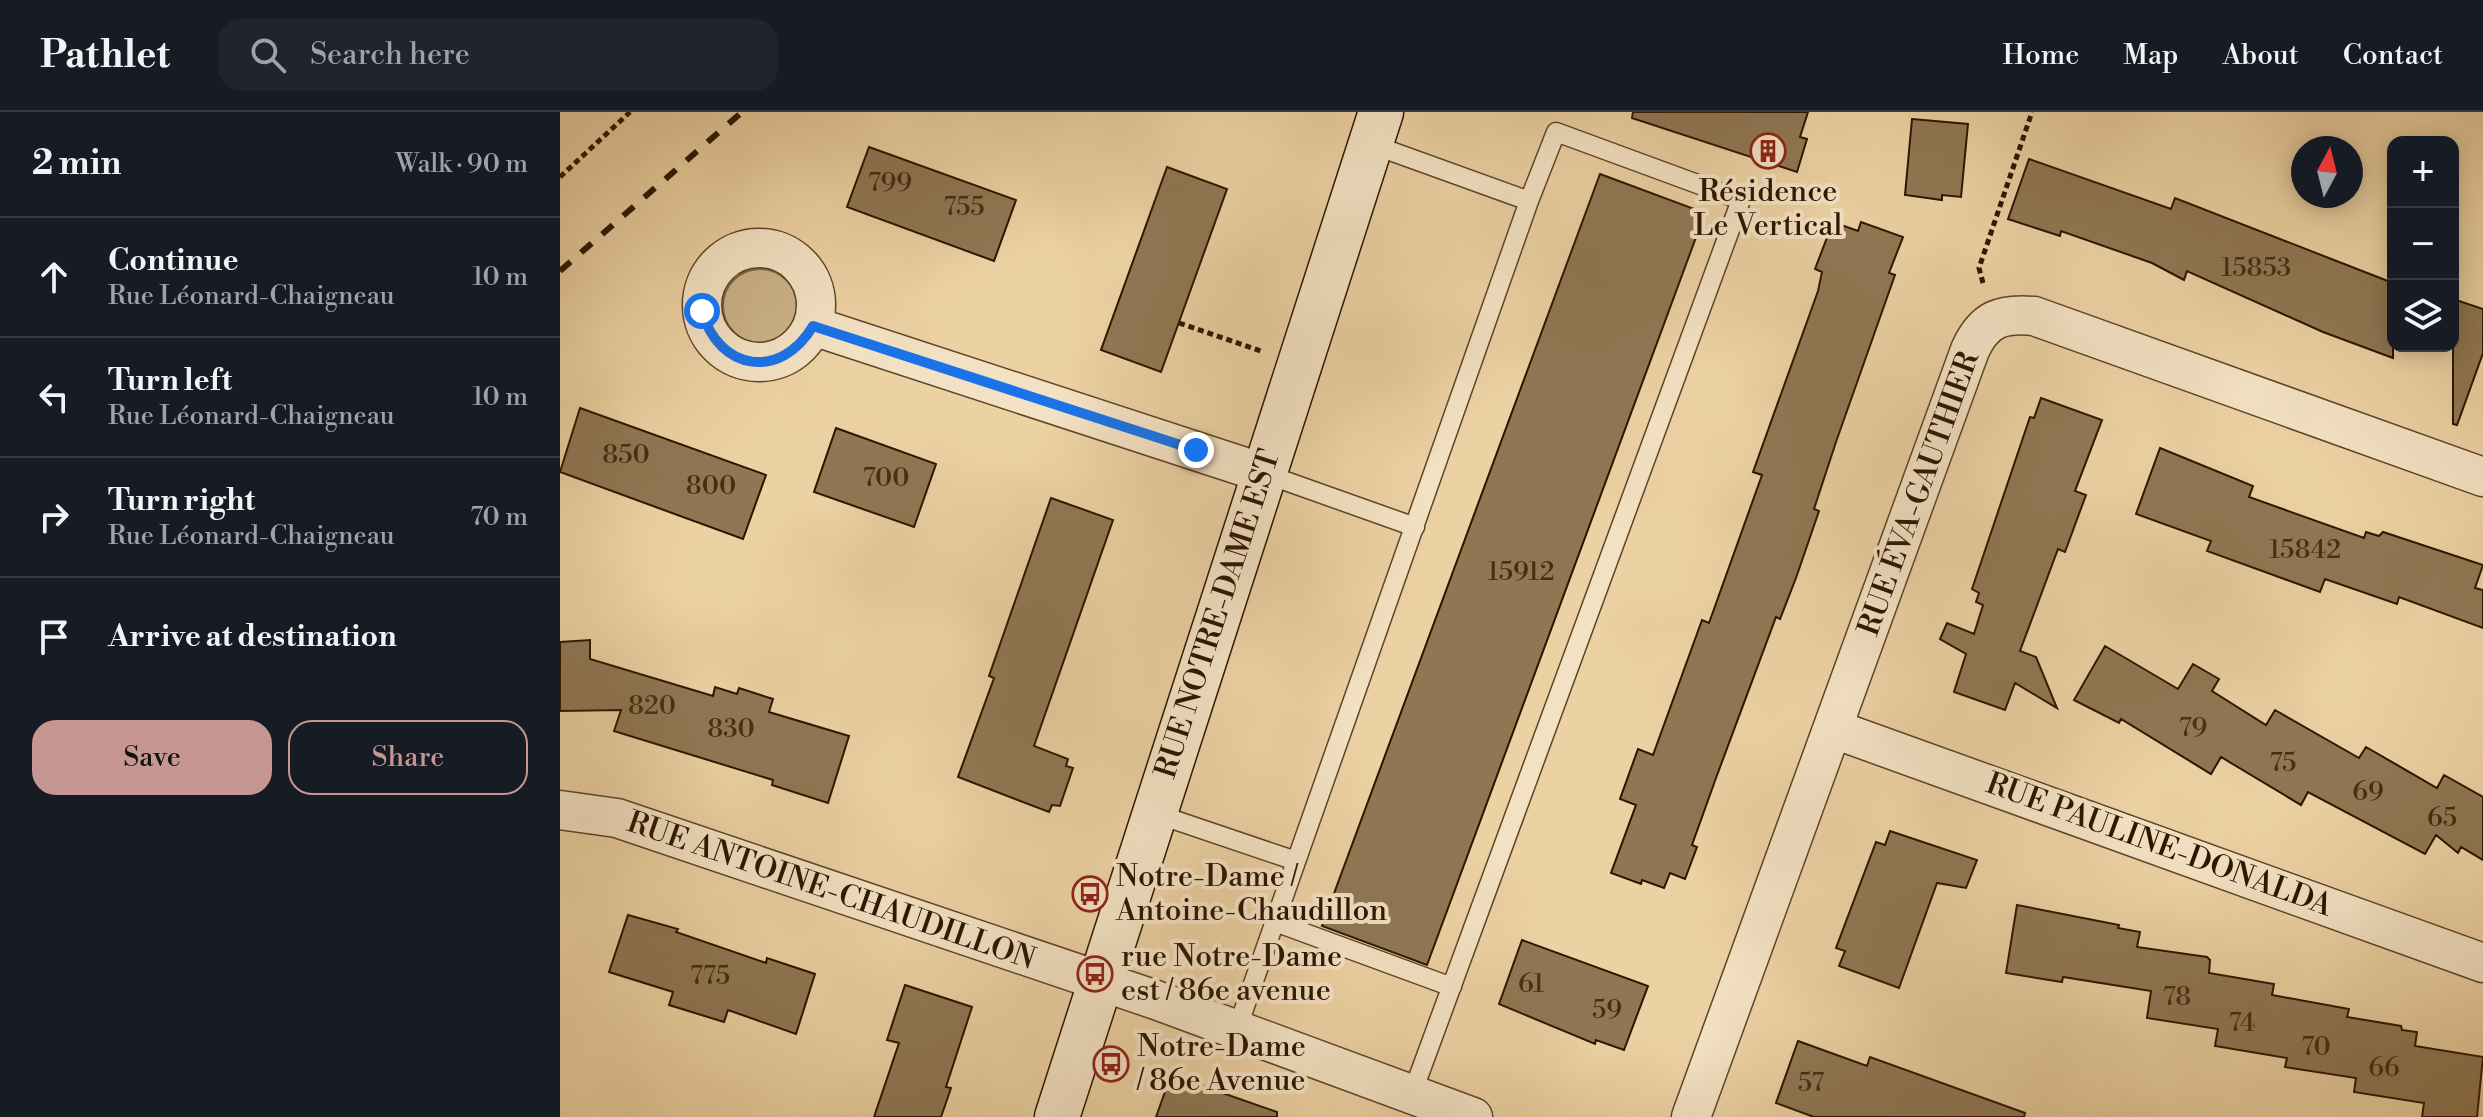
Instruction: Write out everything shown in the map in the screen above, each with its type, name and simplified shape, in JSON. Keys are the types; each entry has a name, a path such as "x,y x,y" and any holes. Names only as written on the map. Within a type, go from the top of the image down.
{"main road":[{"name":"RUE NOTRE-DAME EST","path":"1057,1117 1376,128"}],"street":[{"name":"RUE ÉVA-GAUTHIER","path":"1691,1117 1970,350 1978,332 1993,318 2012,314 2034,316 2483,477"},
{"path":"813,326 1263,473"},
{"name":"RUE PAULINE-DONALDA","path":"1834,729 2483,963"},
{"name":"RUE ANTOINE-CHAUDILLON","path":"560,810 617,818 1237,1029 1473,1117"}],"lane":[{"path":"1376,128 1529,201"},
{"path":"1237,1029 1556,132 1741,200 1412,1094"},
{"path":"1263,473 1415,527"},
{"path":"1154,813 1296,861"},
{"path":"1275,922 1452,987"}],"path":[{"path":"560,177 630,112"},
{"path":"1993,318 1979,268 2032,112"},
{"path":"1179,323 1262,352"}],"shaded area":[{"path":"767,269 787,279 795,292 795,320 787,333 774,341 753,343 733,333 725,320 723,299 733,279 746,271"}],"building":[{"name":"Résidence Le Vertical","path":"1633,112 1808,112 1800,137 1807,139 1797,172 1632,118"},
{"path":"1912,119 1968,124 1961,197 1942,195 1942,200 1905,195"},
{"path":"869,147 1016,200 994,261 847,207"},
{"path":"2029,159 2171,209 2175,198 2387,281 2387,352 2393,352 2393,358 2323,332 2187,271 2184,280 2152,263 2061,231 2060,236 2008,219"},
{"path":"1167,167 1227,189 1161,372 1101,350"},
{"path":"1600,174 1705,213 1427,965 1322,926"},
{"path":"1833,222 1858,231 1861,222 1903,237 1889,273 1895,275 1814,509 1819,511 1796,578 1780,619 1776,617 1716,778 1692,845 1697,847 1685,879 1670,873 1664,888 1642,880 1641,884 1611,873 1636,805 1620,799 1638,749 1653,755 1702,620 1709,623 1762,475 1753,472 1818,291 1822,272 1815,269"},
{"path":"2459,301 2483,309 2483,353 2457,425 2453,424 2453,352 2459,352"},
{"path":"2041,398 2102,420 2075,491 2086,495 2065,552 2058,549 2020,651 2036,657 2057,708 2015,683 2005,710 1954,692 1966,654 1940,639 1947,623 1974,634 1983,605 1976,602 1979,593 1972,589 2030,417 2034,418"},
{"path":"580,408 766,475 743,539 560,472"},
{"path":"836,428 936,464 914,527 814,492"},
{"path":"2160,448 2253,486 2249,497 2364,538 2366,532 2379,536 2383,532 2483,565 2475,588 2483,590 2483,628 2399,597 2397,604 2325,579 2320,592 2207,551 2211,541 2136,514"},
{"path":"1051,498 1113,520 1034,746 1068,759 1066,766 1073,768 1060,806 1052,805 1049,812 958,777 994,678 989,676"},
{"path":"590,640 590,659 713,696 715,687 737,694 739,688 773,699 769,712 849,736 828,803 772,785 773,780 614,731 621,710 560,711 560,642"},
{"path":"2105,646 2178,689 2193,664 2219,679 2212,691 2266,725 2275,710 2359,758 2366,747 2437,788 2444,775 2483,797 2483,860 2461,847 2458,853 2436,835 2425,854 2308,792 2301,805 2221,757 2211,774 2121,719 2119,723 2074,700"},
{"path":"1890,831 1977,860 1966,888 1937,883 1899,988 1839,966 1845,951 1836,948 1876,842 1885,845"},
{"path":"2017,905 2119,925 2118,928 2140,932 2137,947 2207,957 2210,960 2209,973 2274,984 2272,995 2349,1009 2347,1017 2401,1026 2402,1030 2417,1032 2415,1046 2483,1057 2477,1117 2422,1117 2424,1103 2354,1092 2356,1078 2285,1067 2287,1058 2215,1046 2218,1029 2147,1018 2151,991 2063,977 2062,982 2006,973"},
{"path":"628,915 678,929 676,932 766,963 767,958 815,974 796,1034 728,1010 724,1022 669,1005 673,992 609,972"},
{"path":"1522,940 1648,986 1624,1050 1596,1040 1595,1044 1499,1004"},
{"path":"905,985 972,1007 946,1087 951,1088 941,1117 874,1117 899,1043 887,1040"},
{"path":"1798,1041 1867,1066 1870,1057 2025,1113 2024,1117 1814,1117 1776,1103"},
{"path":"1171,1075 1277,1112 1277,1117 1156,1117"}],"railway":[{"path":"560,271 742,112"}],"place":[{"name":"Résidence Le Vertical","path":"1768,151"},
{"name":"Notre-Dame / Antoine-Chaudillon","path":"1090,894"},
{"name":"rue Notre-Dame est / 86e avenue","path":"1095,974"},
{"name":"Notre-Dame / 86e Avenue","path":"1111,1064"}],"route":[{"path":"702,311 707,330 718,346 734,357 752,362 771,361 789,354 804,342 813,326 1196,450"}]}
